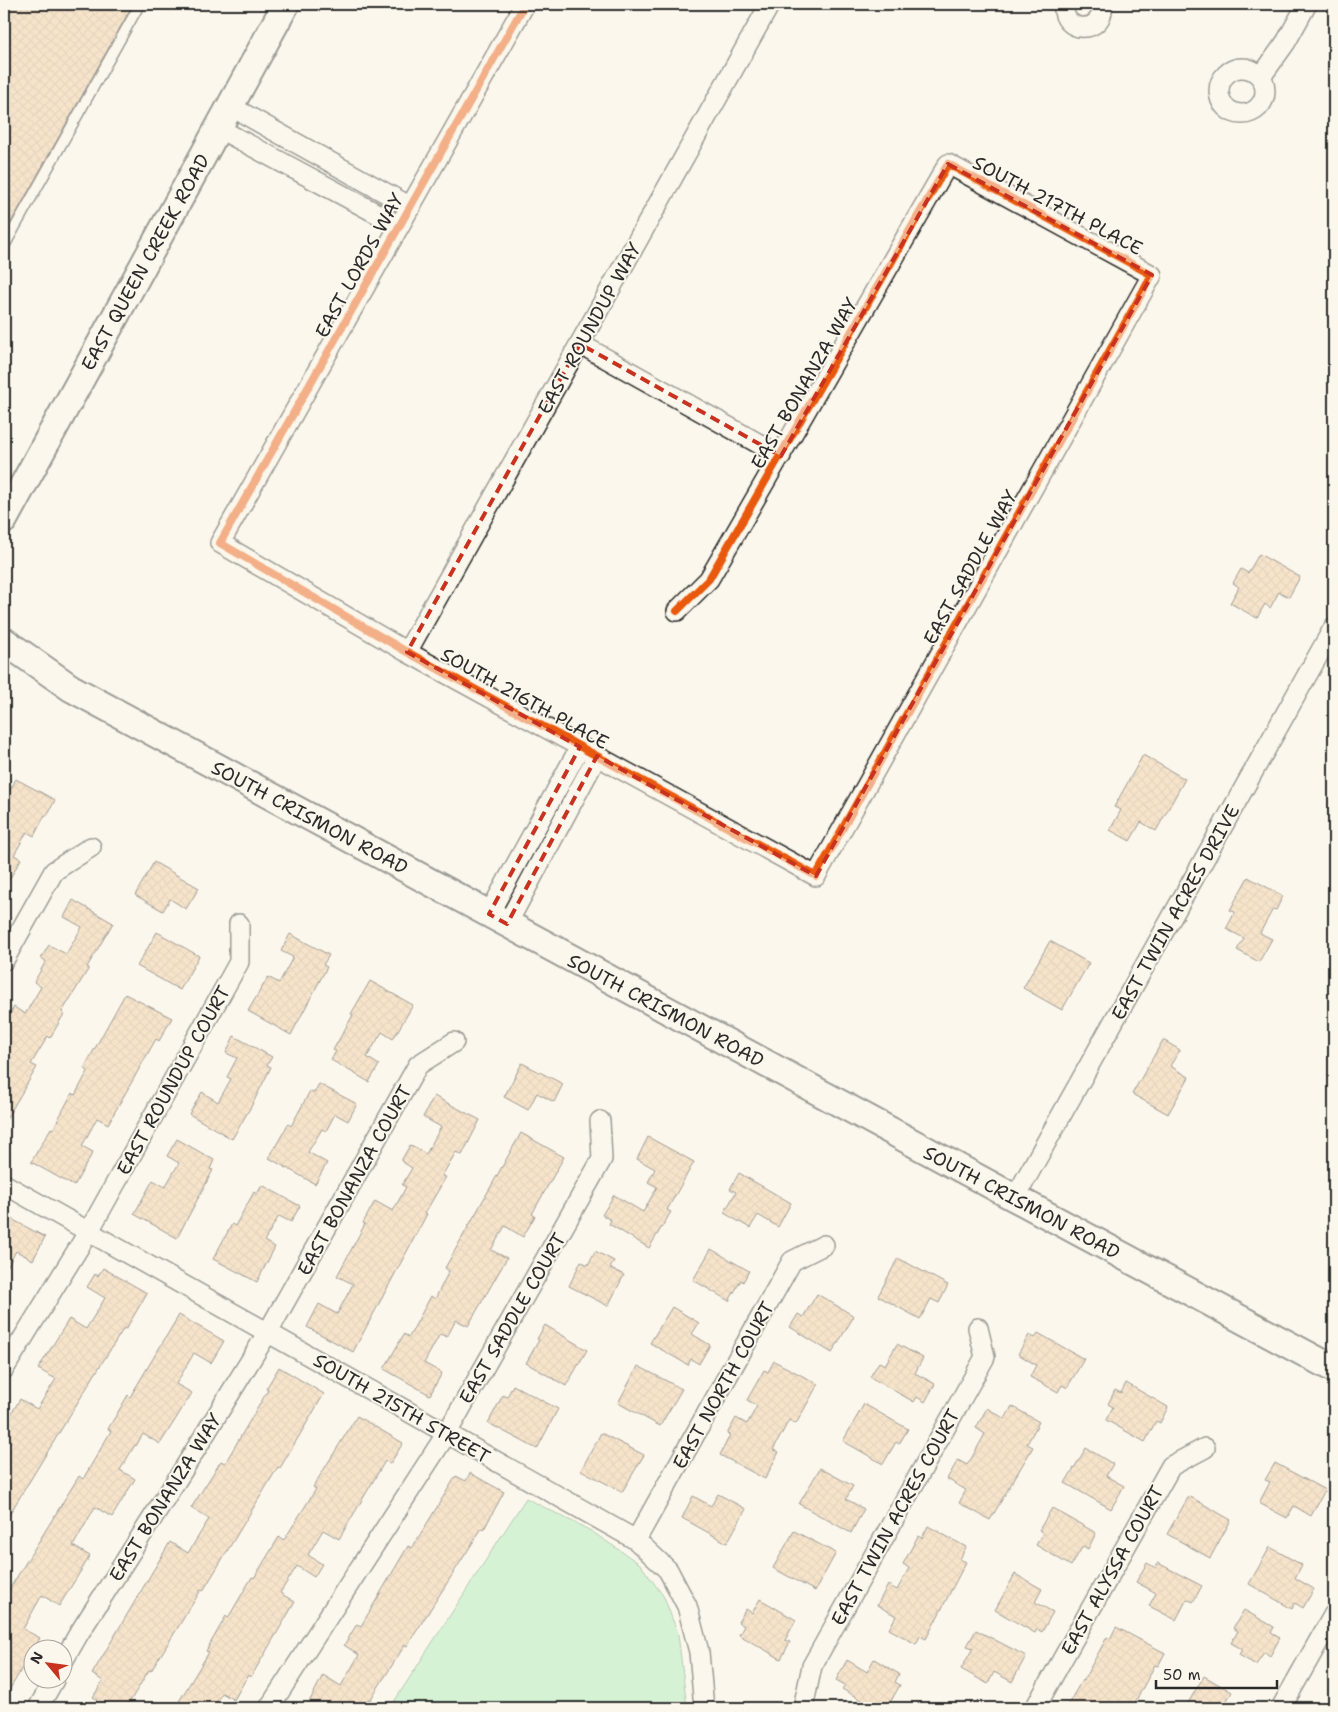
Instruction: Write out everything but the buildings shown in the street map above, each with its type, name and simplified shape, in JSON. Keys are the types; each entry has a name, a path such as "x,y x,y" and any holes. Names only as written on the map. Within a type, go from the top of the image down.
{"street":[{"name":"EAST QUEEN CREEK ROAD","path":"4,520 286,4"},
{"name":"EAST LORDS WAY","path":"220,543 525,4"},
{"name":"EAST ROUNDUP WAY","path":"408,652 770,4"},
{"path":"1064,4 1068,20 1079,27 1086,27 1098,21 1101,15 1102,4"},
{"path":"1261,77 1286,42 1307,4"},
{"path":"224,117 411,207"},
{"path":"224,117 400,226"},
{"name":"SOUTH 217TH PLACE","path":"948,164 1152,275"},
{"name":"EAST BONANZA WAY","path":"677,611 709,580 948,164"},
{"name":"EAST SADDLE WAY","path":"816,876 1152,275"},
{"path":"580,344 781,456"},
{"name":"SOUTH 216TH PLACE","path":"220,543 408,652 816,876"},
{"name":"EAST TWIN ACRES DRIVE","path":"1015,1198 1334,627"},
{"name":"SOUTH CRISMON ROAD","path":"4,641 71,688 1334,1369"},
{"path":"498,919 580,747"},
{"path":"498,919 597,756"},
{"path":"4,960 54,871 90,847"},
{"name":"EAST ROUNDUP COURT","path":"89,1231 239,962 239,924"},
{"name":"EAST BONANZA COURT","path":"268,1332 418,1064 454,1042"},
{"name":"EAST SADDLE COURT","path":"269,1708 447,1433 602,1159 600,1121"},
{"name":"SOUTH 215TH STREET","path":"4,1184 636,1540 668,1570 687,1606 699,1652 704,1708"},
{"path":"4,1369 89,1231"},
{"name":"EAST NORTH COURT","path":"636,1540 792,1262 824,1245"},
{"name":"EAST TWIN ACRES COURT","path":"803,1708 812,1666 985,1357 978,1328"},
{"name":"EAST BONANZA WAY","path":"72,1646 268,1332"},
{"name":"EAST ALYSSA COURT","path":"1035,1708 1171,1466 1205,1448"},
{"path":"1281,1708 1334,1614"},
{"path":"38,1708 48,1690"}],"lane":[{"path":"4,247 140,4"}],"highlighted area":[{"path":"948,164 1152,275 816,876 597,756 507,924 489,914 580,747 407,652 580,344 781,456"}],"green space":[{"path":"526,1498 591,1531 640,1564 664,1597 678,1634 687,1708 390,1708"}],"cycle path":[{"path":"525,4 220,543 407,652 816,876 1152,275 948,164 709,579 677,611"}]}
